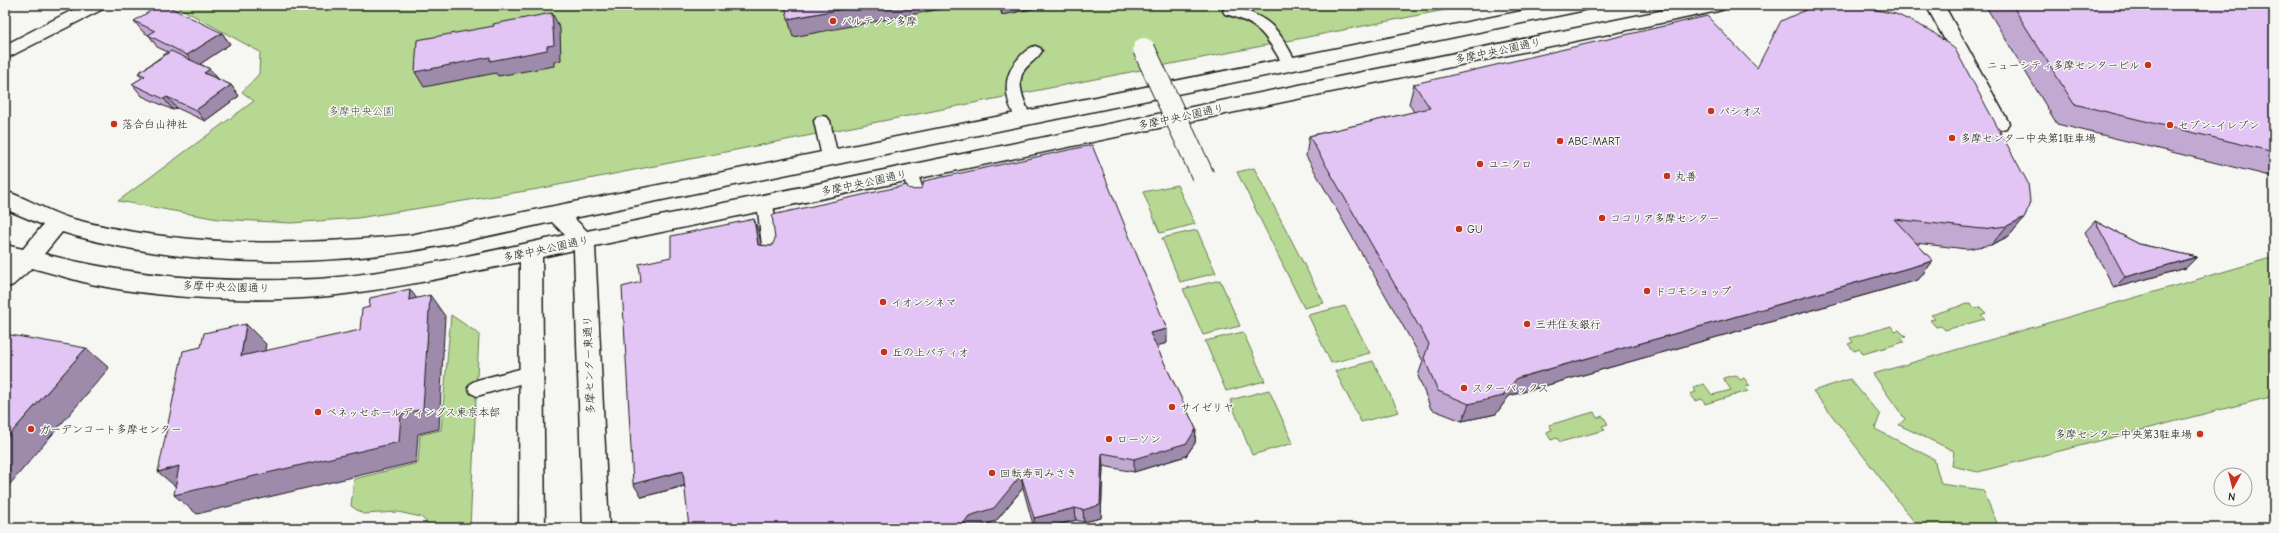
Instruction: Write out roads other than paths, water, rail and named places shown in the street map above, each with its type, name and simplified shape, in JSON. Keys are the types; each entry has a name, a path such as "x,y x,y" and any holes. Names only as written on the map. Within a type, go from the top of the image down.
{"street":[{"path":"5,53 97,5"},
{"path":"5,199 57,223 113,237 171,246 256,252 342,250 410,243 1581,5"},
{"name":"多摩中央公園通り","path":"5,253 78,273 142,283 232,290 328,287 405,277 1718,5"},
{"path":"1935,5 1999,123"},
{"path":"1144,49 1203,176"},
{"path":"556,213 584,241"},
{"path":"532,528 531,252 556,213"},
{"path":"5,253 57,223"},
{"path":"5,279 27,260 57,223"},
{"name":"多摩センター東通り","path":"584,241 596,528"}],"lane":[{"path":"1230,11 1249,15 1259,20 1276,38 1290,64"},
{"path":"1023,118 1012,89 1013,74 1021,62 1035,51"},
{"path":"822,122 830,158"},
{"path":"910,173 918,198"},
{"path":"765,203 771,254"},
{"path":"477,388 531,374"}],"place":[{"name":"パルテノン多摩","path":"833,21"},
{"name":"ニューシティ多摩センタービル","path":"2148,65"},
{"name":"パシオス","path":"1711,111"},
{"name":"落合白山神社","path":"114,124"},
{"name":"セブン-イレブン","path":"2170,125"},
{"name":"多摩センター中央第1駐車場","path":"1952,138"},
{"name":"ABC-MART","path":"1560,141"},
{"name":"ユニクロ","path":"1480,164"},
{"name":"丸善","path":"1667,176"},
{"name":"ココリア多摩センター","path":"1602,218"},
{"name":"GU","path":"1459,229"},
{"name":"ドコモショップ","path":"1647,291"},
{"name":"イオンシネマ","path":"883,302"},
{"name":"三井住友銀行","path":"1527,324"},
{"name":"丘の上パティオ","path":"884,352"},
{"name":"スターバックス","path":"1464,388"},
{"name":"サイゼリヤ","path":"1172,407"},
{"name":"ベネッセホールディングス東京本部","path":"318,412"},
{"name":"ガーデンコート多摩センター","path":"31,429"},
{"name":"多摩センター中央第3駐車場","path":"2200,434"},
{"name":"ローソン","path":"1109,439"},
{"name":"回転寿司みさき","path":"992,473"}],"park label":[{"name":"多摩中央公園","path":"361,111"}]}
